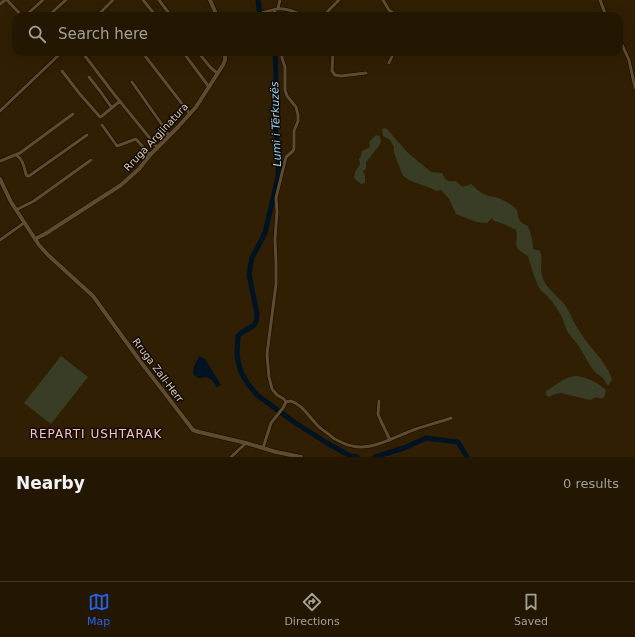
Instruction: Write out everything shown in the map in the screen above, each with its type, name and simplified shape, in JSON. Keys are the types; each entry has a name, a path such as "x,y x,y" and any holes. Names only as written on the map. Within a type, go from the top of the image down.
{"main road":[{"path":"210,0 215,12"},
{"name":"Rruga Argjinatura","path":"35,240 120,185 139,169 150,155 190,114 225,62 225,56"},
{"name":"Rruga Zall-Herr","path":"0,179 16,210 35,240 48,255 92,296 193,430 276,452 301,457"}],"street":[{"path":"0,4 6,0 18,12"},
{"path":"30,12 43,0"},
{"path":"52,12 66,0"},
{"path":"101,12 113,0"},
{"path":"143,0 153,12"},
{"path":"159,0 168,12"},
{"path":"278,8 280,0"},
{"path":"328,10 339,0"},
{"path":"383,0 391,12"},
{"path":"600,0 604,12"},
{"path":"266,12 278,8 295,12"},
{"path":"623,47 629,60 635,88"},
{"path":"0,111 58,56"},
{"path":"85,56 157,148"},
{"path":"145,56 190,114"},
{"path":"186,56 209,87"},
{"path":"201,56 217,73"},
{"path":"282,56 285,67 285,90 287,96 296,107 298,118 294,131 294,148 293,151 286,157 276,198 276,284 268,354 270,385 274,392 286,402 291,401 298,404 319,427 347,445 368,447 383,443 421,427 451,418"},
{"path":"333,56 332,71 335,75 341,76 366,72"},
{"path":"389,63 392,56"},
{"path":"62,71 100,117 120,101"},
{"path":"89,77 112,108"},
{"path":"132,82 166,129 169,136"},
{"path":"0,161 16,155 73,114"},
{"path":"102,125 117,146 136,139 150,155"},
{"path":"16,155 20,158 27,176 29,176 87,135"},
{"path":"16,210 34,201 91,160"},
{"path":"0,240 24,222"},
{"path":"378,401 378,414 390,440"},
{"path":"263,448 271,423 286,402"},
{"path":"231,457 246,443"}],"green space":[{"path":"386,128 408,153 431,172 442,173 447,180 456,181 462,186 471,184 482,193 502,200 516,210 519,219 523,224 528,226 532,238 533,249 540,251 541,271 545,283 565,305 583,337 607,369 612,380 608,386 603,378 591,367 577,343 567,331 562,317 552,301 539,288 528,256 517,248 516,230 494,221 492,218 487,223 477,222 456,214 449,199 441,190 436,191 403,176 394,153 394,147 390,140 383,136 382,129"},
{"path":"376,135 380,136 381,142 366,162 366,169 363,171 365,183 361,184 354,178 355,172 360,164 359,159 362,151 370,147 369,142"},
{"path":"61,356 88,377 51,424 24,403"},
{"path":"575,376 592,380 606,390 605,396 603,398 596,397 590,400 561,393 549,397 546,395 546,391 564,380"}],"water":[{"path":"199,356 205,359 221,385 216,387 214,382 208,378 199,378 195,376 193,373 194,367"}],"waterway":[{"name":"Lumi i Tërkuzës","path":"258,0 260,12"},
{"name":"Lumi i Tërkuzës","path":"275,56 274,120 279,152 278,177 265,233 252,258 249,274 257,314 256,322 253,326 238,336 238,361 241,372 257,395 294,422 327,443 350,456 357,457"},
{"name":"Lumi i Tërkuzës","path":"375,457 404,448 426,438 458,442 467,457"}],"district":[{"name":"REPARTI USHTARAK","path":"96,434"}]}
